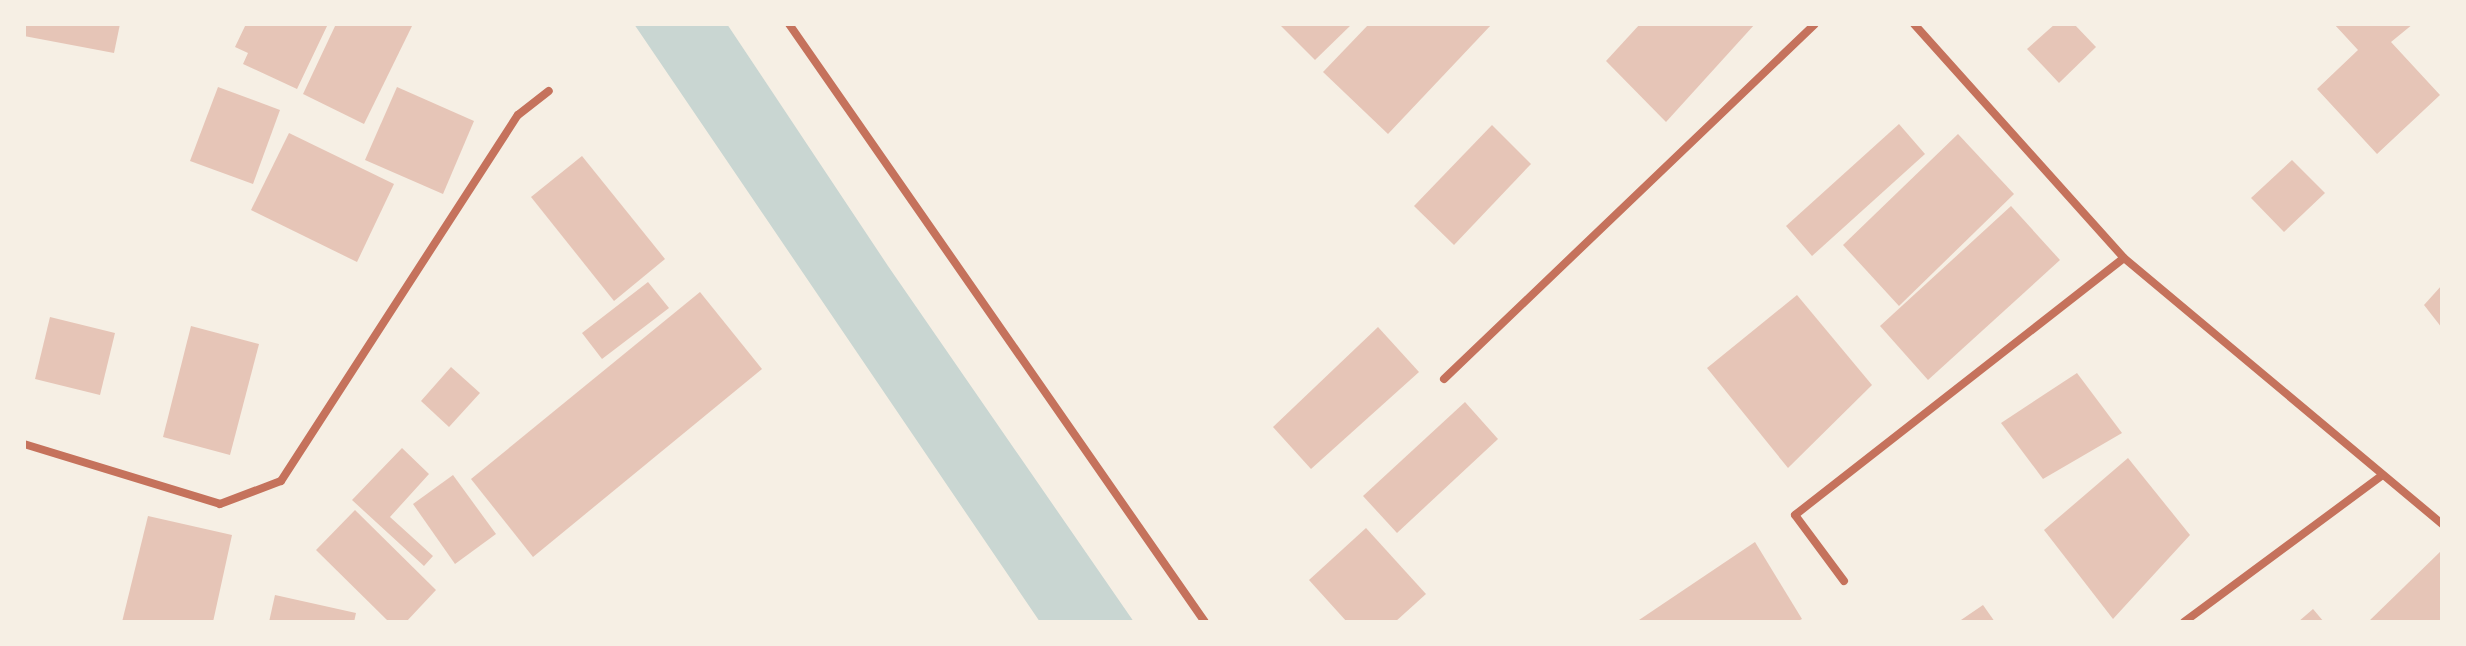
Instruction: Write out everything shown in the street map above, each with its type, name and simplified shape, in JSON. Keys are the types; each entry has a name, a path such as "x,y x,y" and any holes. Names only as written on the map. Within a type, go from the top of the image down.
{"street":[{"path":"789,24 1205,622"},
{"path":"1444,379 1815,24"},
{"path":"1914,24 2124,258 2442,524"},
{"path":"24,444 220,504 281,481 518,115 549,91"},
{"path":"1844,581 1795,515 2124,258"},
{"path":"2184,622 2383,475"}],"shaded area":[{"path":"634,24 727,24 888,266 1134,622 1040,622"}],"building":[{"path":"24,24 120,24 114,53 24,36"},
{"path":"246,24 328,24 297,89 243,64 248,53 235,47"},
{"path":"336,24 413,24 364,124 303,94"},
{"path":"1279,24 1352,24 1315,60"},
{"path":"1369,24 1492,24 1388,134 1323,72"},
{"path":"1640,24 1755,24 1666,122 1606,61"},
{"path":"2055,24 2074,24 2096,47 2059,83 2027,49"},
{"path":"2334,24 2413,24 2391,42 2440,95 2377,154 2317,89 2358,50"},
{"path":"218,87 280,110 253,184 190,161"},
{"path":"397,87 474,121 443,194 365,160"},
{"path":"1899,124 1925,154 1812,256 1786,226"},
{"path":"1492,125 1531,164 1454,245 1414,206"},
{"path":"289,133 394,184 357,262 251,210"},
{"path":"1958,134 2014,194 1899,306 1843,245"},
{"path":"582,156 665,259 614,301 531,197"},
{"path":"2292,160 2325,193 2284,232 2251,198"},
{"path":"2011,206 2060,260 1928,380 1880,326"},
{"path":"648,282 669,308 602,359 582,333"},
{"path":"2442,285 2442,328 2424,305"},
{"path":"700,292 762,369 533,557 471,479"},
{"path":"1797,295 1872,385 1788,468 1707,368"},
{"path":"50,317 115,333 100,395 35,379"},
{"path":"191,326 259,344 230,455 163,437"},
{"path":"1378,327 1419,372 1311,469 1273,427"},
{"path":"451,367 480,393 449,427 421,401"},
{"path":"2077,373 2122,433 2043,479 2001,423"},
{"path":"1465,402 1498,439 1397,533 1363,496"},
{"path":"402,448 429,474 390,517 433,556 424,566 352,500"},
{"path":"2128,458 2190,535 2113,619 2044,530"},
{"path":"453,475 496,534 455,564 413,504"},
{"path":"355,510 436,590 406,622 389,622 316,550"},
{"path":"148,516 232,535 213,622 122,622"},
{"path":"1366,528 1426,594 1395,622 1347,622 1309,580"},
{"path":"1755,542 1802,619 1796,622 1636,622"},
{"path":"2442,550 2440,622 2368,622"},
{"path":"275,595 356,613 354,622 269,622"},
{"path":"1983,605 1995,622 1958,622"},
{"path":"2313,609 2324,622 2298,622"}]}
